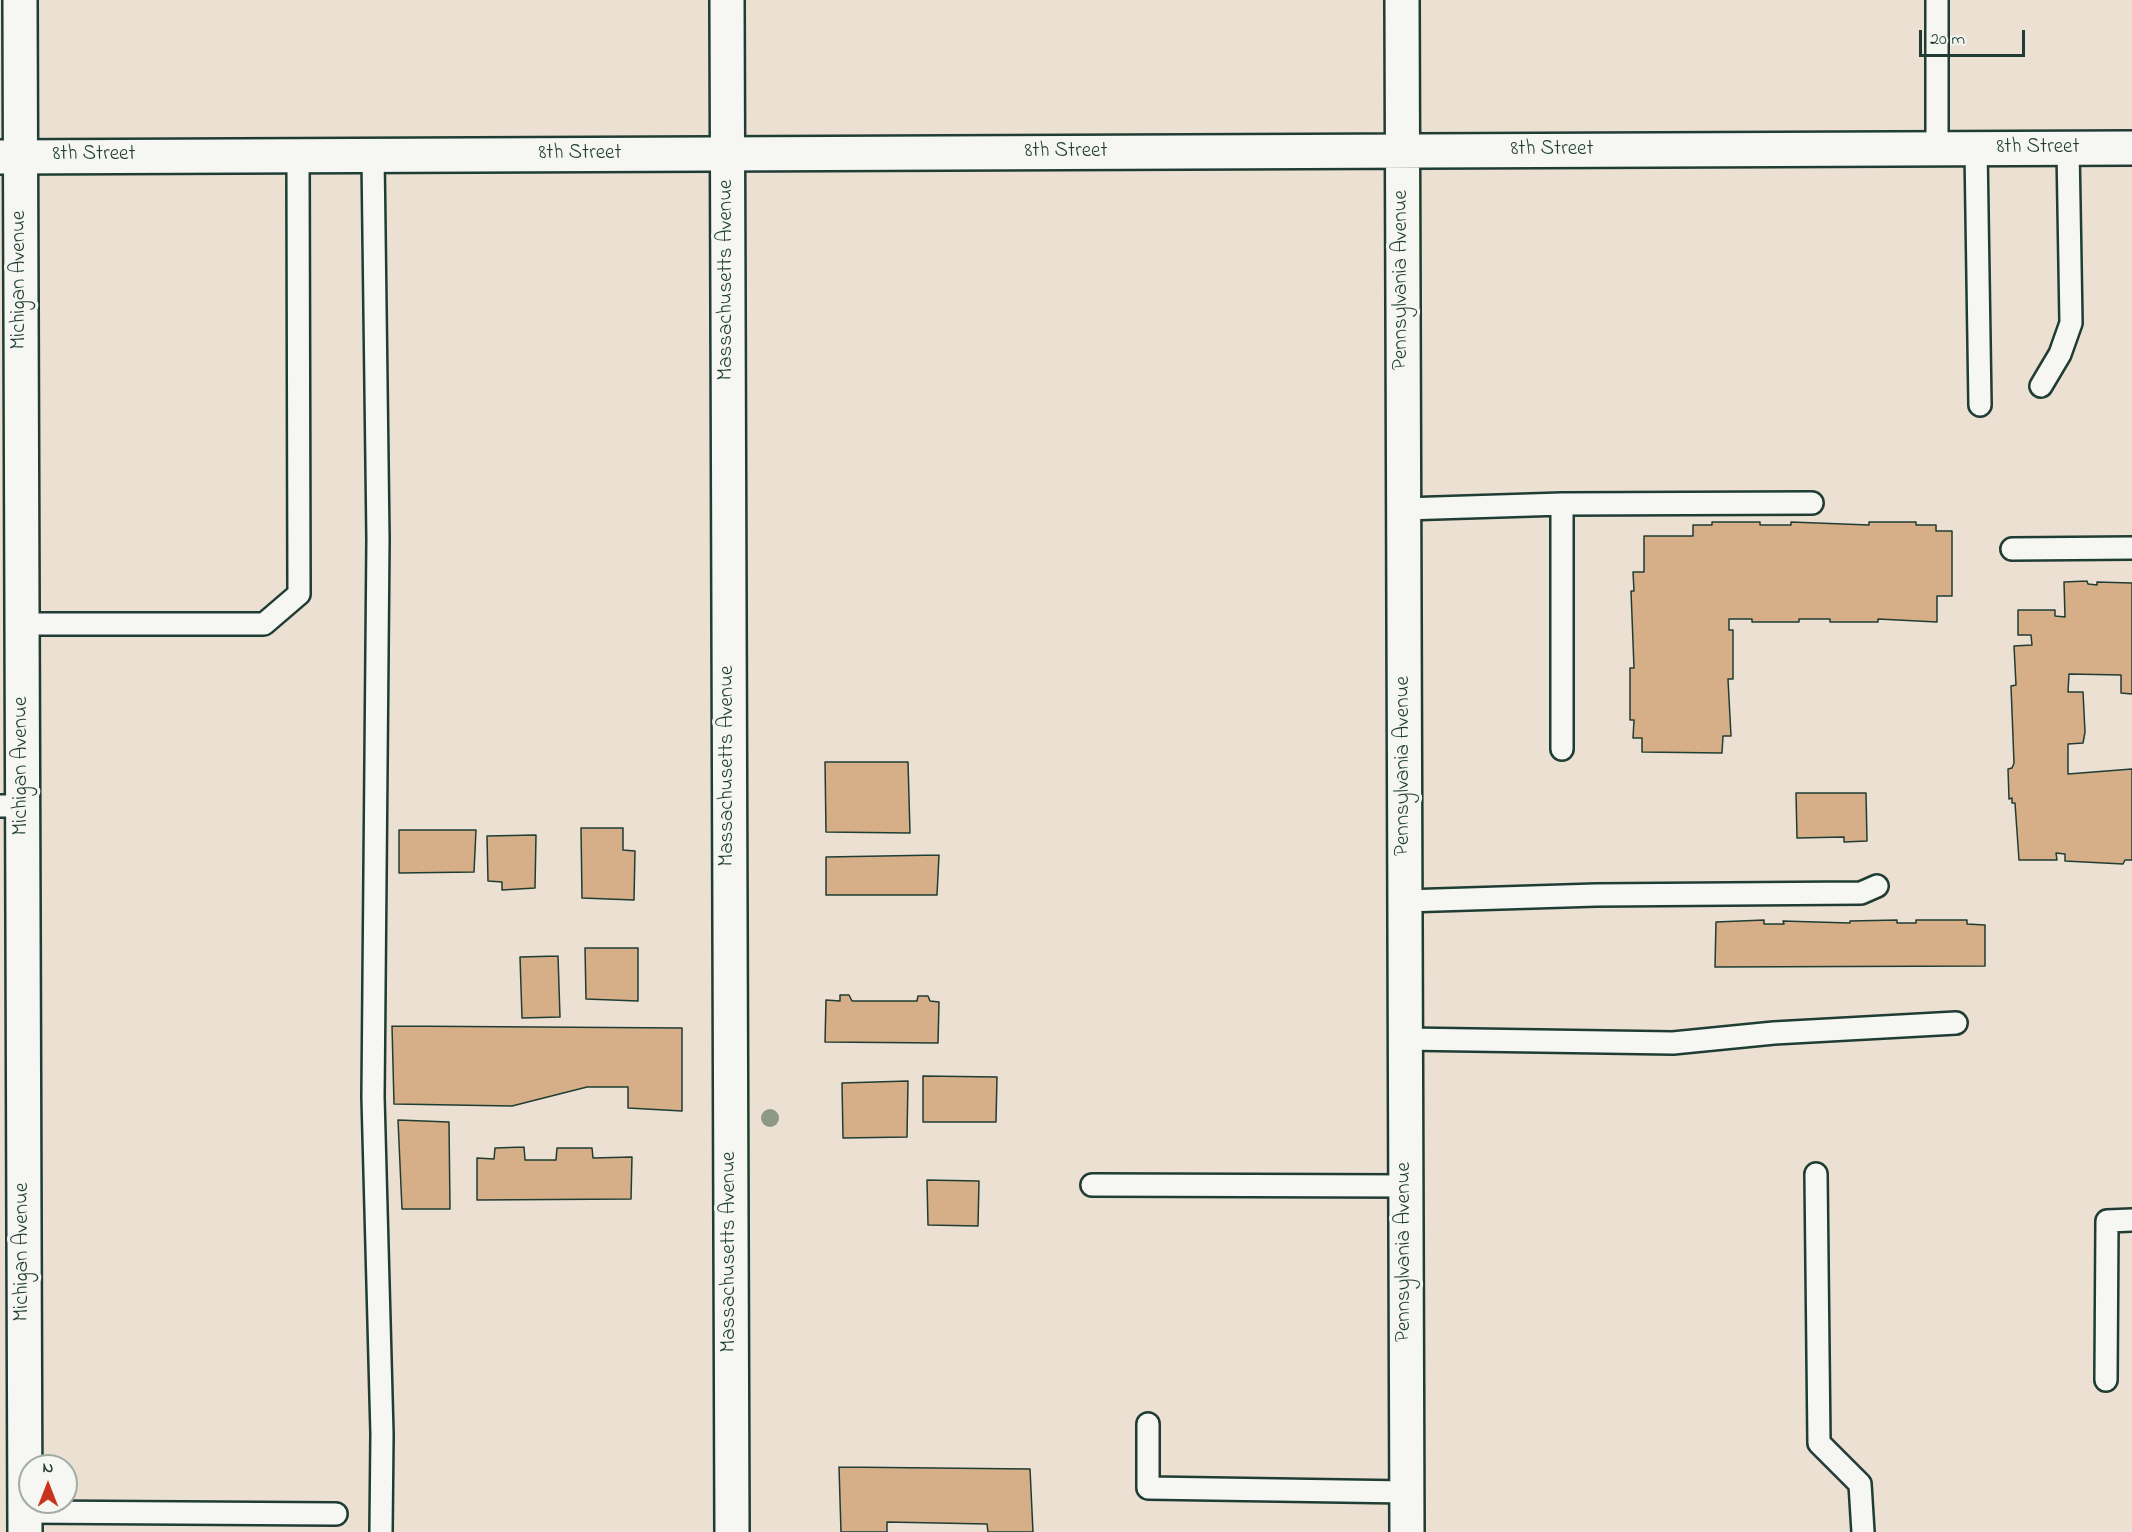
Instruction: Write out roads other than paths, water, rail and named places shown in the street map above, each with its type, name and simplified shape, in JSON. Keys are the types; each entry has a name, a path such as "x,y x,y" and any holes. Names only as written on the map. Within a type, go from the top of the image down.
{"street":[{"name":"Michigan Avenue","path":"20,0 10,157 22,624 11,806 12,1074 25,1522"},
{"name":"Massachusetts Avenue","path":"727,0 732,1532"},
{"name":"Pennsylvania Avenue","path":"1402,0 1407,1532"},
{"name":"8th Street","path":"10,157 2132,148"}],"lane":[{"path":"1937,0 1937,149"},
{"path":"2041,386 2060,354 2071,323 2068,148"},
{"path":"1976,149 1980,405"},
{"path":"22,624 264,624 299,594 298,156"},
{"path":"373,156 378,540 373,1097 382,1434 381,1532"},
{"path":"1404,509 1562,504 1812,503"},
{"path":"1562,504 1562,749"},
{"path":"2012,549 2132,548"},
{"path":"1405,901 1596,895 1861,893 1877,886"},
{"path":"1405,1039 1673,1043 1774,1033 1956,1023"},
{"path":"1816,1174 1819,1443 1860,1484 1863,1532"},
{"path":"1092,1185 1406,1186"},
{"path":"2106,1380 2107,1221 2132,1220"},
{"path":"1148,1424 1148,1488 1407,1492"},
{"path":"25,1522 336,1514"}]}
